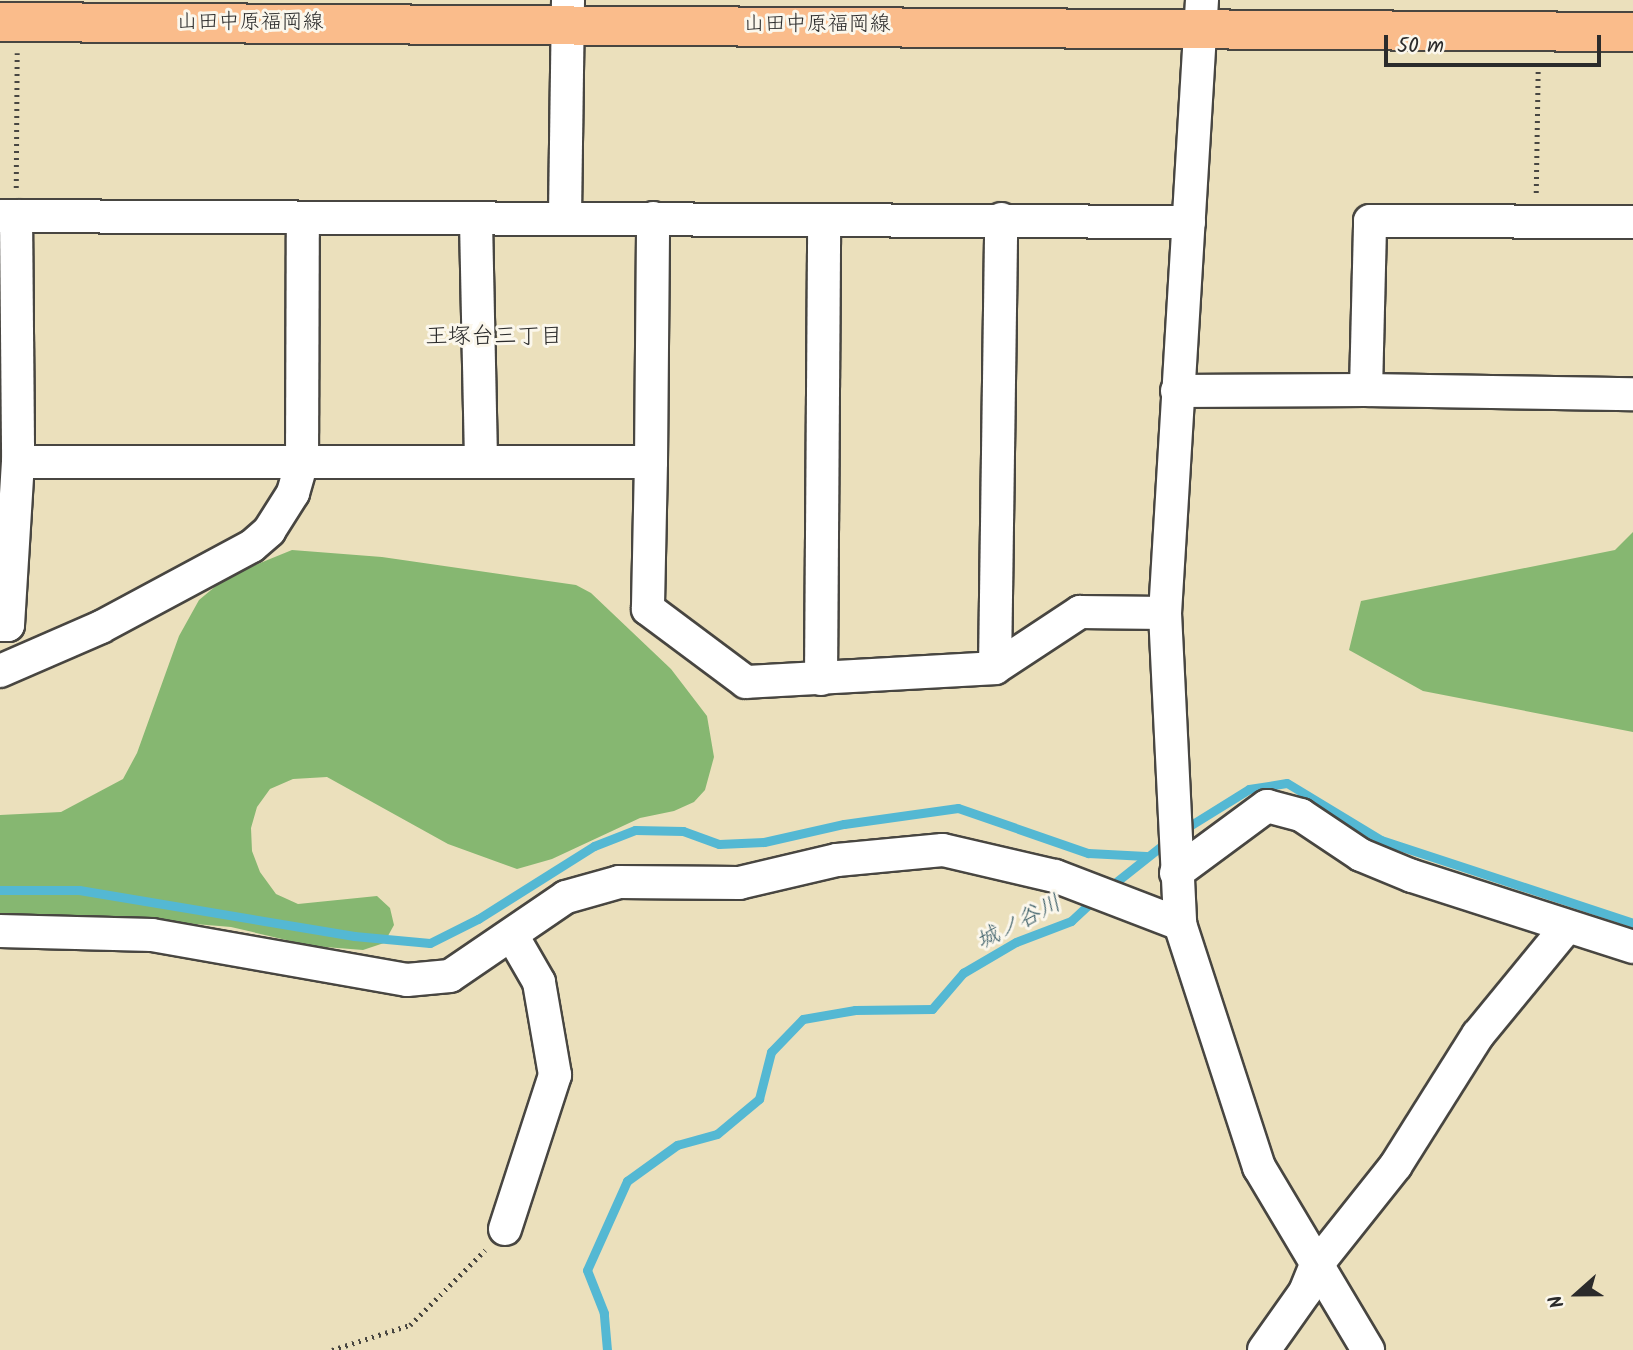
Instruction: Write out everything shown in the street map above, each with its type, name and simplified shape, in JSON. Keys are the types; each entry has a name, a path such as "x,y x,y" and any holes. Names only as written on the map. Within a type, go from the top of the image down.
{"main road":[{"name":"山田中原福岡線","path":"9,22 569,12 1201,13 1538,33 1633,32"}],"street":[{"path":"565,215 569,12"},
{"path":"1201,13 1165,613 1180,924 1259,1167 1315,1267 1367,1350"},
{"path":"0,625 8,625 18,462 8,216 476,221 565,215 1189,222"},
{"path":"653,218 648,609 746,682 995,668 1080,612 1165,613"},
{"path":"0,671 101,627 252,546 269,531 293,493 302,463 303,219"},
{"path":"995,668 1002,219"},
{"path":"821,679 824,220"},
{"path":"1366,390 1370,220 1633,222"},
{"path":"476,221 481,460"},
{"path":"1177,391 1366,390 1633,394"},
{"path":"18,462 651,462"},
{"path":"1176,873 1268,806 1301,815 1361,855 1565,929 1633,947"},
{"path":"0,931 152,935 407,980 450,976 513,937 566,897 619,882 738,883 837,860 943,850 1055,876 1180,924"},
{"path":"1264,1350 1305,1293 1315,1267 1396,1165 1478,1035 1565,929"},
{"path":"505,1229 555,1075 539,982 513,937"}],"path":[{"path":"8,216 9,22"},
{"path":"1535,222 1538,33"},
{"path":"332,1350 410,1325 505,1229"}],"green space":[{"path":"1633,532 1633,732 1423,691 1349,650 1361,601 1615,550"},
{"path":"292,550 382,557 576,585 591,593 671,669 707,716 714,757 705,790 694,802 674,811 640,818 552,859 517,869 448,844 327,777 293,779 270,789 257,807 251,828 252,851 260,872 276,894 298,904 377,896 390,908 394,925 384,943 363,950 312,946 231,927 87,915 0,915 0,815 61,812 123,779 137,753 179,636 199,600 228,576"}],"waterway":[{"name":"城ノ谷川","path":"1183,830 1249,789 1287,783 1381,840 1633,923"},
{"path":"0,890 79,890 354,936 430,943 478,919 594,846 635,830 683,831 719,844 764,842 844,824 958,808 1088,853 1146,856"},
{"name":"城ノ谷川","path":"1106,890 1169,840"},
{"name":"城ノ谷川","path":"607,1350 604,1313 587,1270 627,1181 677,1145 717,1134 759,1099 771,1052 803,1019 855,1010 932,1009 963,973 1016,942 1071,921 1095,899"}],"district":[{"name":"王塚台三丁目","path":"494,337"}]}
